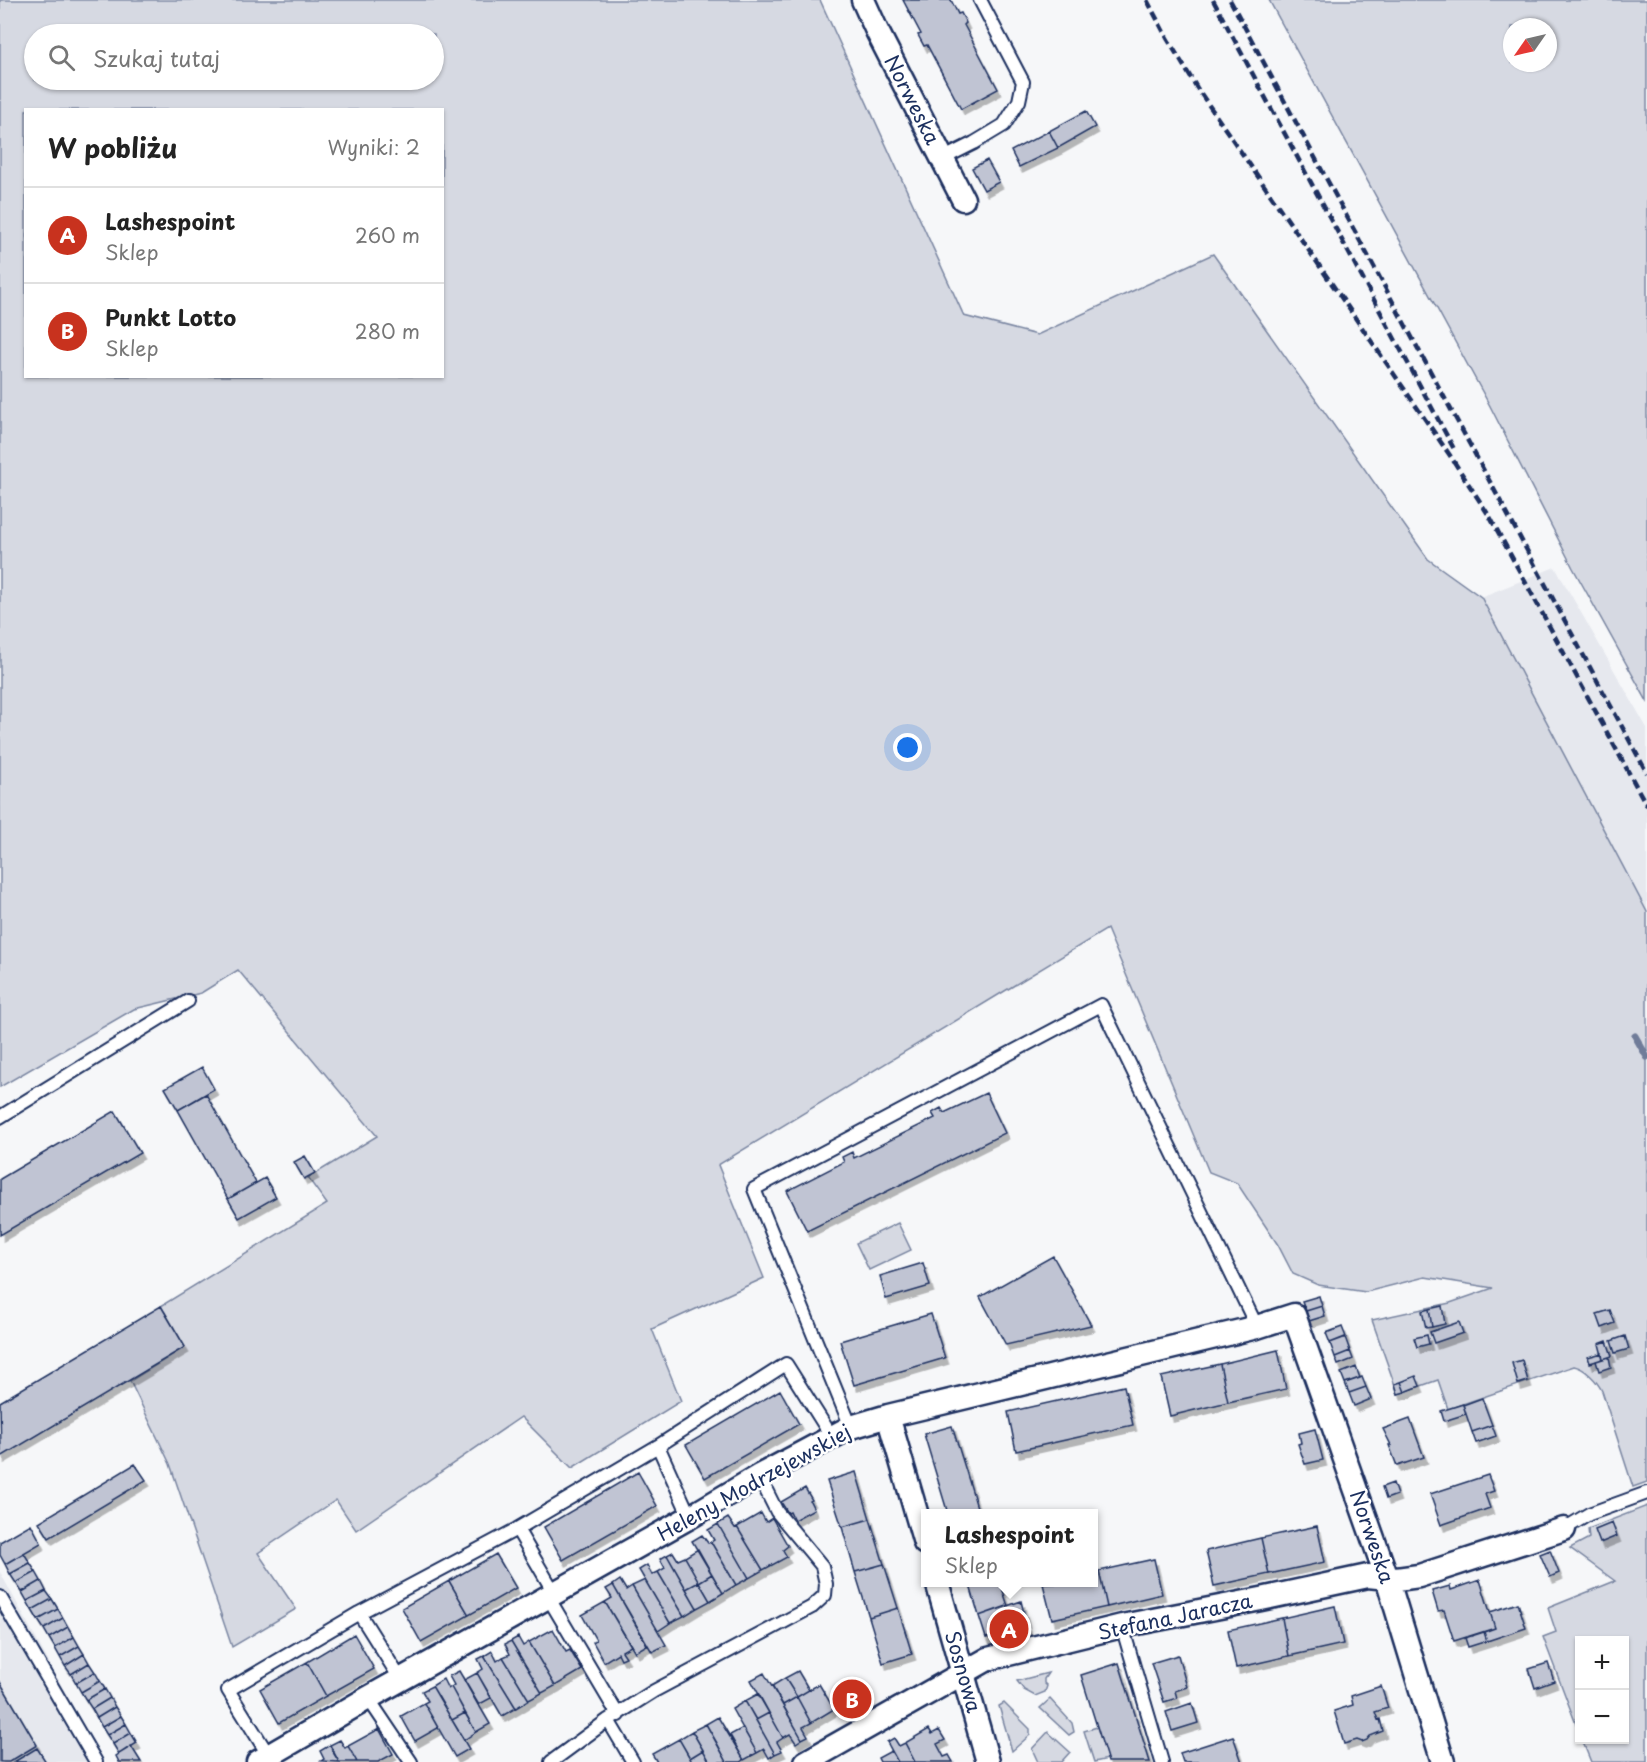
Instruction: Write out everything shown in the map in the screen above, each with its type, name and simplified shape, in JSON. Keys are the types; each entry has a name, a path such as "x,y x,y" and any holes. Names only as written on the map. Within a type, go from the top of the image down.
{"street":[{"name":"Norweska","path":"863,0 963,199"},
{"name":"Norweska","path":"1294,1315 1386,1578 1443,1762"},
{"name":"Heleny Modrzejewskiej","path":"264,1759 759,1476 842,1432 888,1416 1257,1327 1294,1315"},
{"path":"888,1416 921,1529"},
{"name":"Stefana Jaracza","path":"806,1762 988,1659 1122,1626 1368,1576 1397,1579 1419,1576 1564,1529"},
{"name":"Sosnowa","path":"938,1587 988,1762"}],"lane":[{"path":"942,159 1004,125 1019,100 1023,82 980,0"},
{"path":"0,1117 188,1001"},
{"path":"842,1432 754,1189 1101,1005 1257,1327"},
{"path":"264,1759 228,1690 359,1613 517,1528 658,1446 786,1364 842,1432"},
{"path":"658,1446 690,1517"},
{"path":"551,1762 613,1717 654,1691 812,1607 825,1595 826,1584 822,1566 777,1512 759,1476"},
{"path":"1564,1529 1589,1515 1647,1493"},
{"path":"517,1528 613,1717 633,1762"},
{"path":"0,1597 96,1762"},
{"path":"359,1613 401,1680"},
{"path":"1122,1626 1162,1762"},
{"path":"368,1698 411,1762"}],"shaded area":[{"path":"0,0 820,0 964,316 1037,335 1213,254 1428,559 1481,597 1647,912 1647,1482 1633,1487 1602,1391 1590,1376 1578,1367 1574,1366 1448,1409 1438,1380 1398,1394 1372,1320 1450,1303 1493,1288 1425,1277 1366,1292 1318,1285 1293,1274 1278,1245 1237,1183 1209,1172 1107,929 718,1165 764,1278 652,1329 681,1401 572,1468 521,1417 356,1530 336,1500 258,1553 296,1609 232,1647 170,1464 130,1381 185,1347 161,1306 327,1204 308,1178 377,1136 238,970 201,993 134,1009 0,1087"},
{"path":"1269,0 1647,0 1647,701 1573,568 1490,406"},
{"path":"1555,567 1647,728 1647,912 1481,597"},
{"path":"898,1223 911,1250 869,1270 856,1243"},
{"path":"1647,1506 1647,1762 1591,1762 1584,1744 1629,1744 1629,1636 1575,1636 1575,1721 1543,1637 1556,1632 1548,1608 1615,1581 1570,1548 1589,1538 1588,1529"},
{"path":"0,1572 103,1762 0,1762"},
{"path":"1048,1673 1044,1679 1047,1686 1045,1692 1035,1696 1024,1690 1017,1681"},
{"path":"1050,1699 1072,1723 1074,1732 1069,1735 1040,1708"},
{"path":"1004,1703 1030,1729 1030,1735 1012,1751 999,1706"},
{"path":"1097,1727 1108,1759 1094,1762 1084,1731"},
{"path":"1048,1732 1070,1752 1061,1762 1038,1762 1032,1749"}],"building":[{"path":"903,0 951,0 958,14 961,13 966,23 964,25 998,89 961,109 927,45 924,46 918,35 921,34"},
{"path":"1086,111 1095,127 1058,148 1049,131"},
{"path":"1049,131 1058,148 1019,167 1011,151"},
{"path":"987,160 999,182 984,190 972,168"},
{"path":"202,1067 214,1089 178,1110 165,1088"},
{"path":"986,1093 1005,1133 807,1231 787,1191 844,1162 842,1157 852,1152 854,1158 935,1118 932,1113 941,1108 944,1113"},
{"path":"206,1094 256,1183 228,1199 178,1110"},
{"path":"115,1111 140,1153 0,1235 0,1179"},
{"path":"305,1156 315,1173 304,1179 294,1162"},
{"path":"265,1178 276,1197 239,1218 228,1199"},
{"path":"1053,1256 1091,1325 1006,1345 980,1297"},
{"path":"923,1263 930,1286 886,1299 880,1276"},
{"path":"1319,1296 1322,1306 1306,1311 1302,1301"},
{"path":"161,1306 185,1347 1,1457 0,1402"},
{"path":"1322,1306 1325,1316 1309,1321 1306,1311"},
{"path":"1442,1306 1445,1324 1432,1327 1429,1309"},
{"path":"1429,1309 1432,1327 1426,1328 1422,1311"},
{"path":"1610,1310 1615,1323 1602,1328 1597,1314"},
{"path":"931,1314 945,1358 854,1385 840,1341"},
{"path":"1459,1322 1463,1333 1434,1343 1430,1332"},
{"path":"1342,1327 1346,1337 1330,1343 1326,1333"},
{"path":"1427,1335 1429,1344 1417,1347 1414,1338"},
{"path":"1625,1336 1629,1349 1615,1353 1611,1341"},
{"path":"1345,1337 1350,1351 1335,1357 1330,1343"},
{"path":"1607,1341 1612,1356 1603,1359 1599,1344"},
{"path":"1278,1350 1286,1389 1228,1402 1220,1364"},
{"path":"1350,1351 1353,1359 1338,1365 1335,1357"},
{"path":"1602,1353 1603,1359 1590,1363 1588,1357"},
{"path":"1609,1357 1611,1367 1599,1371 1596,1361"},
{"path":"1522,1360 1528,1381 1518,1384 1512,1363"},
{"path":"1220,1364 1228,1402 1170,1416 1161,1377"},
{"path":"1356,1367 1360,1378 1345,1383 1341,1373"},
{"path":"1416,1376 1420,1386 1405,1392 1401,1382"},
{"path":"1362,1377 1366,1387 1349,1393 1345,1383"},
{"path":"1401,1382 1405,1392 1398,1394 1395,1384"},
{"path":"1124,1386 1133,1425 1016,1451 1008,1412"},
{"path":"1366,1387 1371,1399 1354,1406 1349,1393"},
{"path":"780,1390 799,1424 705,1478 686,1445"},
{"path":"1482,1398 1492,1425 1472,1432 1463,1405"},
{"path":"1463,1404 1466,1414 1444,1421 1441,1411"},
{"path":"1410,1419 1424,1457 1397,1466 1389,1445 1391,1445 1383,1429"},
{"path":"1492,1425 1496,1436 1476,1443 1472,1432"},
{"path":"952,1426 977,1509 946,1509 924,1434"},
{"path":"1315,1429 1323,1460 1305,1464 1298,1444 1301,1443 1299,1433"},
{"path":"135,1464 146,1480 49,1538 39,1522"},
{"path":"638,1472 657,1506 563,1560 544,1527"},
{"path":"856,1472 870,1519 842,1527 827,1481"},
{"path":"1488,1475 1494,1491 1485,1494 1490,1508 1441,1525 1430,1494"},
{"path":"1393,1483 1397,1495 1386,1499 1382,1487"},
{"path":"805,1488 814,1509 794,1520 781,1502"},
{"path":"761,1513 766,1522 772,1518 788,1546 783,1550 787,1557 763,1570 737,1527"},
{"path":"728,1518 735,1528 737,1527 763,1570 749,1578 718,1524"},
{"path":"870,1519 884,1564 855,1572 842,1527"},
{"path":"1612,1523 1617,1536 1600,1543 1595,1530"},
{"path":"31,1524 41,1543 5,1564 0,1555 0,1542"},
{"path":"718,1524 749,1578 736,1585 711,1542 714,1540 708,1530"},
{"path":"1317,1526 1325,1562 1269,1574 1261,1538"},
{"path":"702,1535 708,1543 711,1542 736,1585 723,1593 692,1541"},
{"path":"1261,1538 1269,1574 1214,1586 1206,1551"},
{"path":"698,1549 712,1574 699,1582 685,1557"},
{"path":"1550,1550 1559,1573 1550,1577 1540,1554"},
{"path":"673,1552 678,1560 685,1557 699,1582 686,1589 667,1555"},
{"path":"24,1553 30,1563 10,1574 5,1564"},
{"path":"496,1554 516,1588 469,1615 449,1581"},
{"path":"667,1555 697,1608 684,1616 658,1572 665,1568 660,1559"},
{"path":"1154,1559 1162,1594 1107,1607 1099,1571"},
{"path":"30,1563 36,1572 16,1583 10,1574"},
{"path":"884,1564 898,1608 869,1617 855,1572"},
{"path":"647,1565 652,1575 658,1572 684,1616 670,1623 639,1570"},
{"path":"1098,1571 1107,1607 1052,1619 1044,1587 1098,1587"},
{"path":"36,1572 41,1581 22,1592 16,1583"},
{"path":"712,1574 723,1593 710,1601 699,1582"},
{"path":"620,1580 626,1590 632,1586 666,1645 652,1652 613,1585"},
{"path":"645,1580 670,1623 658,1631 632,1586"},
{"path":"1480,1580 1495,1628 1454,1641 1444,1610 1438,1611 1432,1591 1450,1586 1451,1590"},
{"path":"41,1581 46,1591 27,1601 22,1592"},
{"path":"449,1581 469,1615 421,1642 402,1608"},
{"path":"699,1582 710,1601 697,1608 686,1589"},
{"path":"613,1585 647,1645 635,1652 605,1602 612,1598 606,1589"},
{"path":"970,1587 1002,1587 1008,1606 979,1616"},
{"path":"46,1591 52,1599 32,1610 27,1601"},
{"path":"52,1599 58,1609 38,1620 32,1610"},
{"path":"1021,1601 1028,1629 986,1638 979,1616"},
{"path":"605,1602 631,1646 622,1651 626,1657 621,1659 618,1653 604,1662 593,1642 596,1640 582,1615"},
{"path":"1518,1603 1526,1628 1487,1641 1484,1632 1495,1628 1490,1612"},
{"path":"1335,1606 1343,1644 1289,1656 1282,1618"},
{"path":"898,1608 912,1654 883,1663 869,1617"},
{"path":"58,1609 63,1618 44,1629 38,1620"},
{"path":"63,1618 68,1627 49,1638 44,1629"},
{"path":"1282,1618 1289,1656 1236,1668 1228,1630"},
{"path":"68,1627 74,1637 55,1648 49,1638"},
{"path":"553,1629 566,1652 570,1650 582,1670 555,1686 529,1642"},
{"path":"1484,1632 1487,1641 1468,1647 1465,1638"},
{"path":"354,1634 374,1669 326,1696 307,1662"},
{"path":"74,1637 79,1646 60,1657 55,1648"},
{"path":"518,1637 523,1646 529,1642 555,1686 542,1693 511,1641"},
{"path":"511,1641 542,1693 529,1700 503,1657 510,1654 505,1644"},
{"path":"79,1646 84,1654 65,1666 60,1657"},
{"path":"492,1651 497,1661 503,1657 529,1700 516,1708 484,1656"},
{"path":"84,1654 89,1663 71,1674 65,1666"},
{"path":"1178,1655 1187,1687 1175,1691 1177,1698 1164,1702 1151,1663"},
{"path":"484,1656 516,1708 502,1716 477,1673 483,1669 478,1659"},
{"path":"307,1662 326,1696 279,1723 260,1689"},
{"path":"89,1663 95,1672 76,1683 71,1674"},
{"path":"1119,1663 1150,1762 1108,1762 1081,1675"},
{"path":"1548,1663 1554,1681 1535,1688 1529,1669"},
{"path":"459,1671 490,1724 476,1732 451,1687 454,1685 449,1676"},
{"path":"798,1671 809,1690 797,1697 785,1678"},
{"path":"95,1672 100,1681 81,1692 76,1683"},
{"path":"477,1673 491,1698 478,1705 464,1680"},
{"path":"764,1673 802,1739 796,1743 790,1734 783,1738 751,1680"},
{"path":"785,1678 797,1697 783,1705 772,1686"},
{"path":"443,1679 448,1689 451,1687 465,1713 452,1720 432,1686"},
{"path":"100,1681 105,1689 86,1700 81,1692"},
{"path":"0,1682 37,1745 9,1762 0,1762"},
{"path":"819,1684 834,1709 811,1723 797,1697"},
{"path":"432,1686 469,1749 455,1757 424,1703 428,1701 422,1691"},
{"path":"857,1686 866,1700 846,1712 838,1697"},
{"path":"1381,1686 1388,1708 1375,1712 1378,1720 1380,1719 1383,1731 1362,1742 1357,1740 1344,1744 1334,1711 1353,1705 1351,1696"},
{"path":"105,1689 110,1698 92,1709 86,1700"},
{"path":"758,1694 769,1713 756,1720 745,1701"},
{"path":"797,1697 811,1723 803,1727 808,1736 802,1739 783,1705"},
{"path":"110,1698 115,1707 97,1718 92,1709"},
{"path":"745,1701 775,1754 769,1758 764,1749 757,1753 732,1709"},
{"path":"424,1703 438,1728 415,1741 401,1716"},
{"path":"1192,1703 1198,1723 1172,1731 1166,1712"},
{"path":"115,1707 121,1716 102,1727 97,1718"},
{"path":"465,1713 476,1732 464,1740 452,1720"},
{"path":"769,1713 783,1738 777,1742 782,1751 775,1754 756,1720"},
{"path":"121,1716 126,1724 107,1735 102,1727"},
{"path":"718,1717 744,1760 741,1762 727,1762 706,1724"},
{"path":"126,1724 131,1733 113,1744 107,1735"},
{"path":"706,1724 727,1762 710,1762 692,1731"},
{"path":"743,1728 757,1753 744,1760 730,1735"},
{"path":"379,1729 393,1754 378,1762 357,1762 348,1746"},
{"path":"929,1729 932,1734 939,1730 945,1740 937,1744 944,1757 949,1755 953,1762 915,1762 905,1743"},
{"path":"692,1731 703,1750 690,1758 679,1739"},
{"path":"131,1733 137,1743 119,1754 113,1744"},
{"path":"1233,1736 1242,1762 1183,1762 1180,1753"},
{"path":"894,1738 899,1746 905,1743 915,1762 898,1762 887,1742"},
{"path":"679,1739 692,1762 657,1762 652,1754"},
{"path":"340,1740 345,1748 348,1746 357,1762 339,1762 330,1745"},
{"path":"330,1745 339,1762 321,1761 324,1759 320,1751"},
{"path":"131,1746 141,1762 119,1762 116,1756"},
{"path":"37,1748 46,1762 14,1762"},
{"path":"703,1750 710,1762 692,1762 690,1758"},
{"path":"891,1751 898,1762 880,1762 878,1758"}],"waterway":[{"path":"1635,1036 1647,1057"}],"railway":[{"path":"1147,0 1197,88 1490,517 1647,806"},
{"path":"1213,0 1454,449"},
{"path":"1230,0 1647,773"}],"place":[{"name":"Lashespoint","path":"1009,1629"},
{"name":"Punkt Lotto","path":"852,1699"}]}
